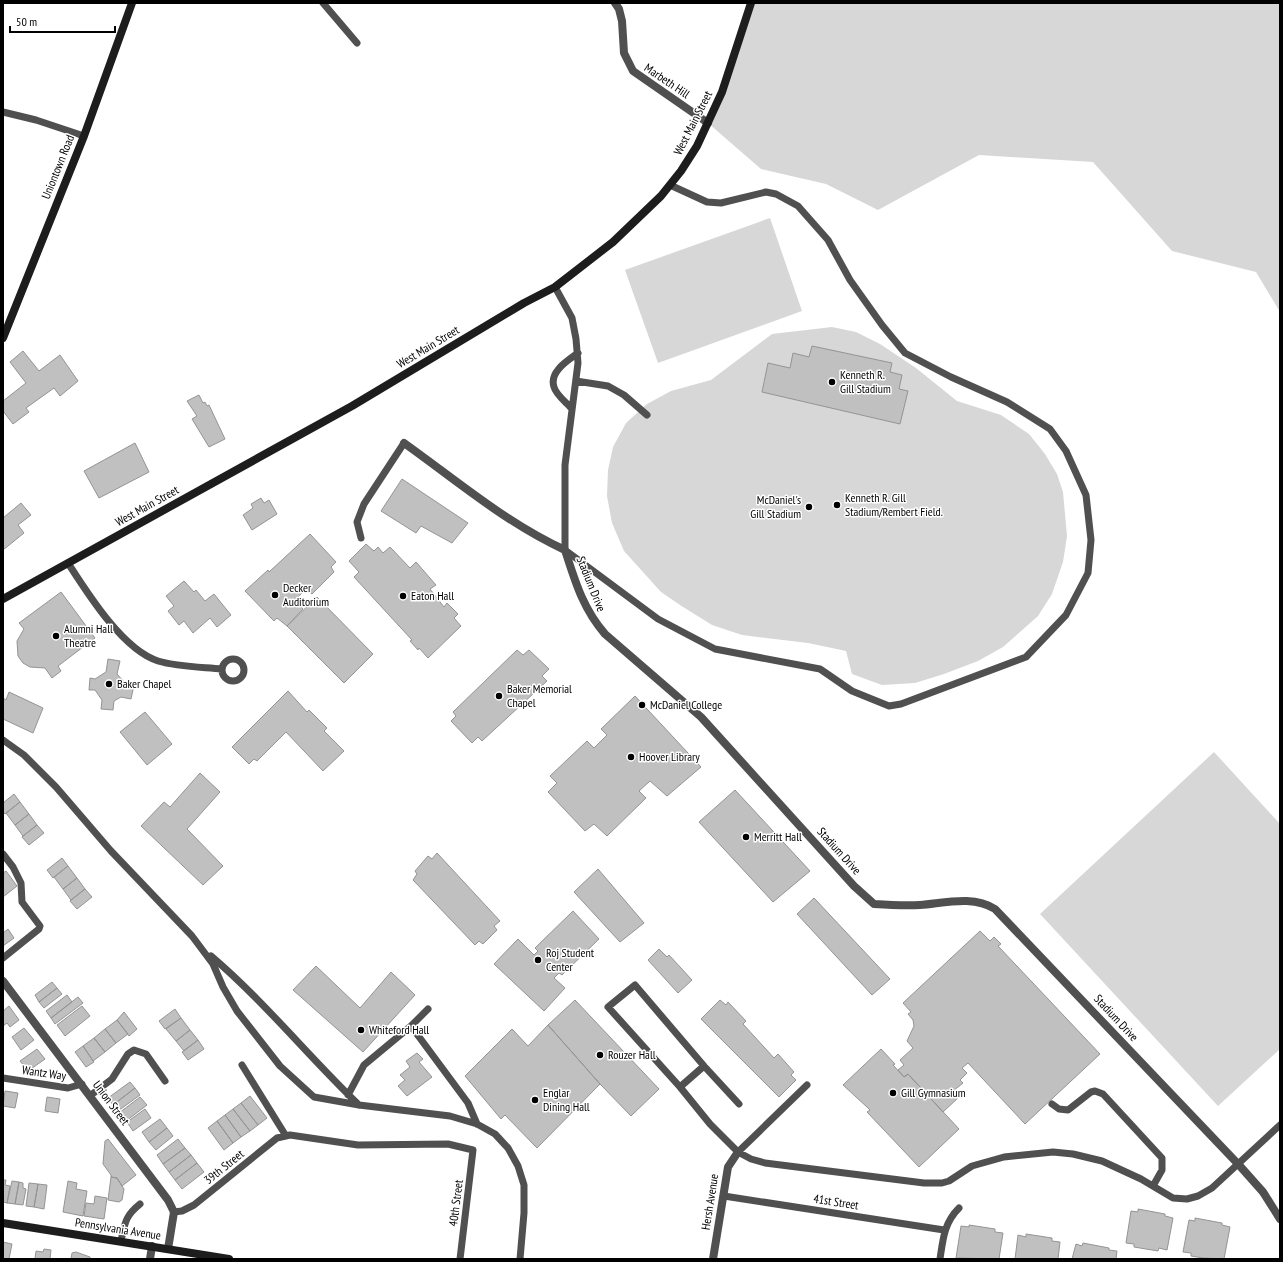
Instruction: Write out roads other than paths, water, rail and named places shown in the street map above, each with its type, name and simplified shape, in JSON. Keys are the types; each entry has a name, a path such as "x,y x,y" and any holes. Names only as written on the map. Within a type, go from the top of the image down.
{"street":[{"name":"Uniontown Road","path":"3,338 84,136 132,3"},
{"name":"Marbeth Hill","path":"615,3 619,9 622,21 624,53 633,71 708,123"},
{"name":"West Main Street","path":"3,599 352,406 524,303 555,287 626,230 670,185 696,146 722,92 751,3"},
{"name":"Stadium Drive","path":"404,442 513,521 537,537 565,550 578,588 592,618 604,634 701,717 854,886 874,904 908,905 976,901 995,909 1239,1165 1263,1192 1280,1219"},
{"name":"Union Street","path":"3,980 91,1095 168,1200 174,1212"},
{"name":"Hersh Avenue","path":"713,1259 728,1167 738,1152"},
{"path":"168,1249 174,1212"},
{"name":"Pennsylvania Avenue","path":"3,1223 229,1259"},
{"path":"150,1259 152,1246"}],"lane":[{"path":"323,3 357,43"},
{"path":"3,112 36,120 84,136"},
{"path":"555,287 572,318 578,353 576,381 565,465 565,550 658,620 715,649 820,669 852,691 889,706 902,704 1026,657 1066,615 1088,573 1091,540 1086,495 1066,451 1050,429 1007,402 951,377 905,353 882,325 850,280 828,240 798,206 776,194 766,192 721,203 707,202 670,185"},
{"path":"572,409 554,388 554,376 562,365 578,353"},
{"path":"576,381 608,386 624,395 647,415"},
{"path":"361,538 357,522 364,504 404,442"},
{"path":"68,563 121,636 136,650 166,663 222,669"},
{"path":"3,740 24,755 56,787 111,851 192,936 213,964 223,987 237,1011 280,1066 314,1097 359,1105 450,1116 477,1124 496,1134 508,1148 524,1185 524,1213 520,1259"},
{"path":"3,854 13,868 20,883 22,902 40,926 39,929 3,958"},
{"path":"203,950 236,978 359,1105"},
{"path":"739,1104 704,1066 635,985 608,1007 680,1087 710,1124 738,1152 765,1163 933,1184 949,1181 972,1166 1004,1157 1034,1153 1064,1153 1102,1161 1121,1169 1173,1198 1187,1199 1198,1196 1212,1188 1239,1165 1280,1125"},
{"path":"348,1095 364,1065 411,1026 428,1009"},
{"path":"411,1026 468,1103 477,1124"},
{"path":"91,1095 112,1078 125,1058 134,1050 142,1051 146,1054 165,1081"},
{"path":"242,1065 286,1136"},
{"path":"680,1087 704,1066"},
{"name":"Wantz Way","path":"3,1078 68,1088 82,1084"},
{"path":"738,1152 807,1084"},
{"path":"1052,1104 1059,1109 1068,1110 1091,1092 1099,1092 1103,1094 1162,1158 1162,1170 1153,1186"},
{"name":"40th Street","path":"286,1136 358,1145 448,1144 473,1150 460,1259"},
{"name":"39th Street","path":"174,1212 182,1211 194,1205 277,1138 286,1136"},
{"name":"41st Street","path":"724,1196 944,1230"},
{"path":"121,1242 126,1219 129,1213 140,1204"},
{"path":"940,1259 944,1230 950,1218 959,1208"}],"place":[{"name":"Kenneth R. Gill Stadium","path":"832,382"},
{"name":"Kenneth R. Gill Stadium/Rembert Field.","path":"837,505"},
{"name":"McDaniel's Gill Stadium","path":"809,507"},
{"name":"Decker Auditorium","path":"275,595"},
{"name":"Eaton Hall","path":"403,596"},
{"name":"Alumni Hall Theatre","path":"56,636"},
{"name":"Baker Chapel","path":"109,684"},
{"name":"Baker Memorial Chapel","path":"499,696"},
{"name":"McDaniel College","path":"642,705"},
{"name":"Hoover Library","path":"631,757"},
{"name":"Merritt Hall","path":"746,837"},
{"name":"Roj Student Center","path":"538,960"},
{"name":"Whiteford Hall","path":"361,1030"},
{"name":"Rouzer Hall","path":"600,1055"},
{"name":"Gill Gymnasium","path":"893,1093"},
{"name":"Englar Dining Hall","path":"535,1100"}]}
